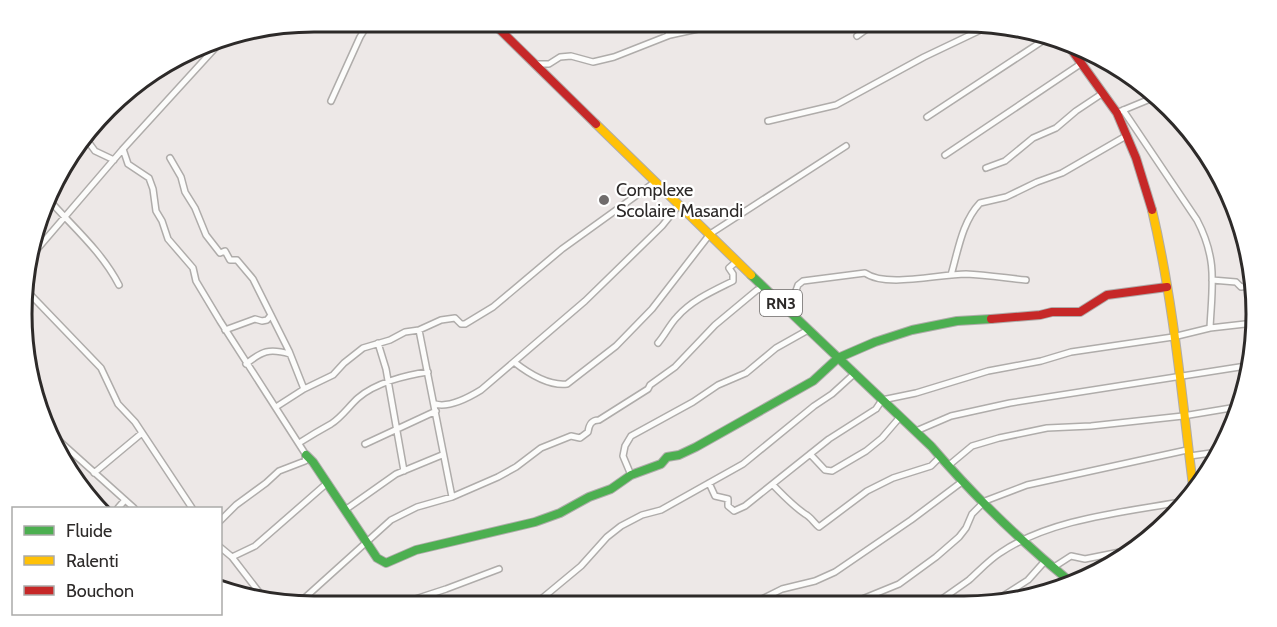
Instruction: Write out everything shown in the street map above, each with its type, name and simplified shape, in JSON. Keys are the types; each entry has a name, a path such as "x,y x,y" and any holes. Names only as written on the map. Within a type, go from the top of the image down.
{"main road":[{"name":"RN3","path":"502,32 808,330 854,374 887,401 900,417 919,432 963,481 1045,561 1065,577"},
{"path":"1077,56 1103,93 1120,111 1126,136 1136,158 1152,208 1167,287 1192,479"},
{"path":"306,455 376,558 386,563 422,548 535,522 560,513 601,491 611,489 631,476 661,464 668,457 679,455 723,432 813,381 838,358 875,342 912,330 957,321 1040,315 1052,312 1080,312 1107,295 1167,287"}],"street":[{"path":"331,101 364,32"},
{"path":"535,64 549,64 560,57 571,56 593,62 614,57 670,35 684,32"},
{"path":"857,36 863,32"},
{"path":"768,121 836,105 924,57 976,32"},
{"path":"927,117 1041,42"},
{"path":"40,246 123,149 213,50"},
{"path":"945,155 1083,63"},
{"path":"986,168 1005,161 1033,138 1056,128 1103,93"},
{"path":"1148,100 1120,111 1202,229 1212,256 1210,328"},
{"path":"951,275 956,253 968,221 980,203 1006,197 1062,172 1126,136"},
{"path":"89,143 95,152 114,160"},
{"path":"514,362 536,376 555,383 567,384 616,346 651,309 710,234 846,146"},
{"path":"123,149 128,164 149,178 156,212 162,221 168,239 193,268 196,281 225,330 306,455 305,461 279,471 222,519"},
{"path":"170,159 178,171 185,192 195,208 206,235 220,253 225,251 230,260 237,260 253,279 290,354 304,390"},
{"path":"276,407 333,375 363,348 390,340 405,332 419,330 441,320 454,318 461,324 465,324 483,313 562,249 655,182"},
{"path":"53,205 110,268 118,285"},
{"path":"435,404 442,406 472,395 514,362 585,301 662,226 679,205"},
{"path":"658,343 685,309 704,295 732,281 734,274 729,268 737,261"},
{"path":"782,304 794,296 798,285 803,281 865,273 872,278 891,281 966,274 1026,280"},
{"path":"757,280 757,290"},
{"path":"1212,280 1236,282 1241,287 1244,287"},
{"path":"307,596 391,520 410,510 452,497 516,467 542,448 571,436 580,438 588,432 589,425 594,420 599,420 639,396 675,367 715,325 757,290 765,288"},
{"path":"32,296 101,368 118,404 142,433 191,507"},
{"path":"225,330 255,319 267,320 271,315"},
{"path":"709,483 715,496 728,499 728,506 734,511 745,506 773,485 829,439 887,401 988,371 1041,361 1071,352 1173,338 1210,328 1245,324"},
{"path":"419,330 452,497"},
{"path":"631,476 623,456 625,446 631,436 693,402 718,385 746,373 776,348 808,330"},
{"path":"378,343 386,369 405,471"},
{"path":"246,364 261,351 281,351 290,354"},
{"path":"919,432 951,416 1010,403 1240,367"},
{"path":"299,443 332,423 358,398 387,383 428,372"},
{"path":"545,596 581,566 607,537 621,526 642,515 661,510 743,464 854,374"},
{"path":"948,466 972,446 1047,428 1077,428 1229,408"},
{"path":"365,444 436,411"},
{"path":"810,454 825,470 832,471 866,451 882,438 900,417"},
{"path":"94,473 142,433"},
{"path":"65,447 133,507"},
{"path":"870,596 899,584 936,557 959,537 972,514 985,501 1027,485 1188,453 1209,452"},
{"path":"345,510 385,480 442,455"},
{"path":"773,485 786,501 807,514 819,527 867,491 893,478 931,466 940,457"},
{"path":"768,596 782,589 798,587 835,572 963,481"},
{"path":"232,557 255,546 326,484"},
{"path":"119,507 124,500"},
{"path":"946,596 1000,553 1042,532 1109,513 1172,504"},
{"path":"222,549 232,557 256,590"},
{"path":"1054,567 1071,556 1085,558 1112,553"},
{"path":"1010,591 1028,580 1045,561"},
{"path":"426,596 499,569"}],"traffic: fast":[{"path":"751,275 931,446 999,518 1065,577"},
{"path":"306,455 377,558 386,563 416,550 535,522 560,513 589,497 611,489 631,475 661,464 667,457 679,455 696,447 813,381 838,358 875,342 912,330 957,321 991,319"}],"traffic: slow":[{"path":"596,124 751,275"},
{"path":"1152,210 1172,316 1192,478"}],"traffic: jam":[{"path":"502,32 596,124"},
{"path":"1075,55 1117,113 1136,158 1152,210"},
{"path":"991,319 1052,312 1080,312 1107,295 1167,287"}],"place":[{"name":"Complexe Scolaire Masandi","path":"604,200"}]}
